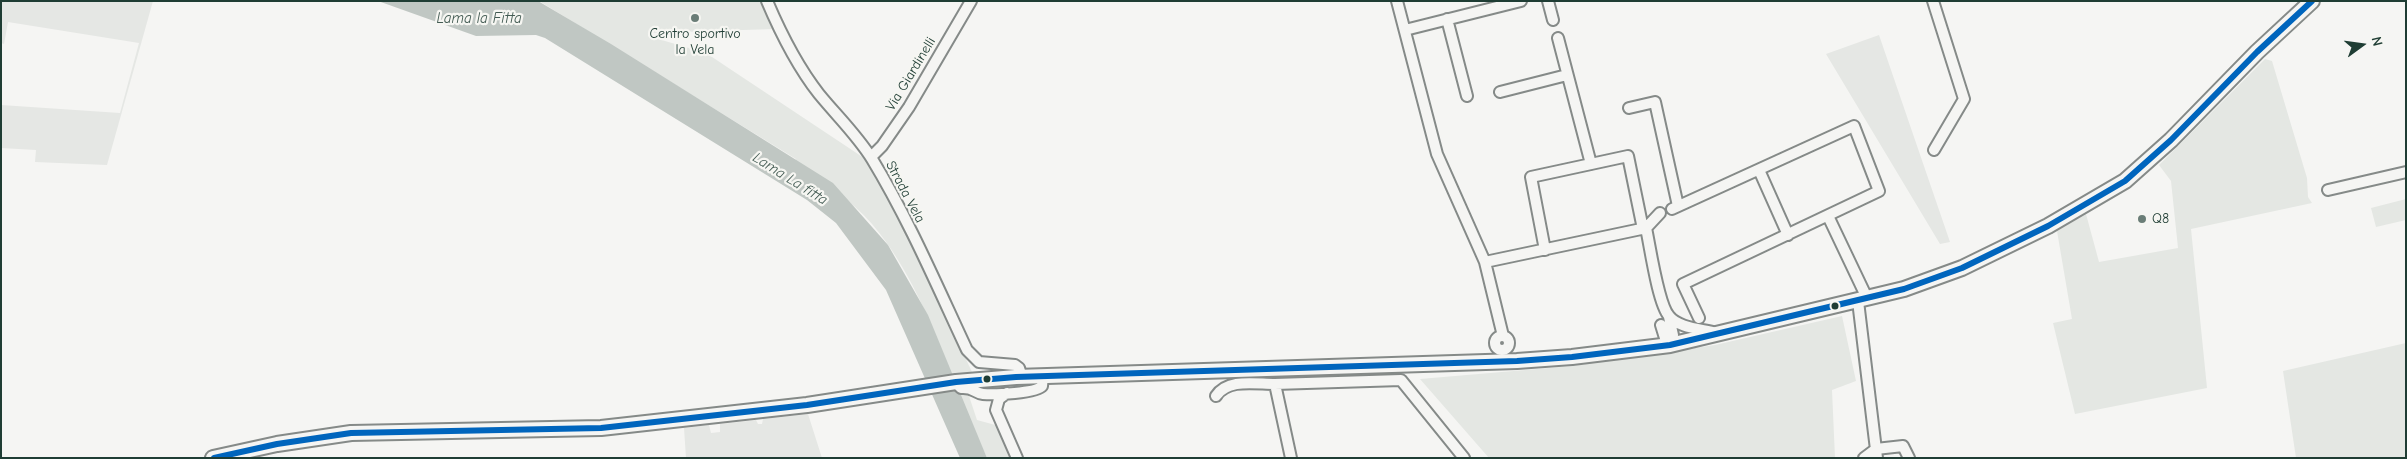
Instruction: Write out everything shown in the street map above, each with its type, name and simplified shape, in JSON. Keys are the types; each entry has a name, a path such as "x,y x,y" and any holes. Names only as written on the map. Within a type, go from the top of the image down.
{"main road":[{"path":"213,458 293,441 350,433 601,428 807,404 956,382 1043,376 1517,361 1670,345 1911,287 1962,268 2048,226 2125,181 2171,140 2257,52 2312,1"}],"street":[{"name":"Strada Vela","path":"767,1 779,31 795,60 819,94 871,157 897,202 971,356 979,362 1015,365 1022,377"},
{"name":"Via Giardinelli","path":"871,157 882,146 909,107 971,1"},
{"path":"1397,1 1437,154 1485,262 1504,336"},
{"path":"1405,30 1521,1"},
{"path":"1548,1 1553,20"},
{"path":"1933,1 1964,99 1934,150"},
{"path":"1447,19 1467,96"},
{"path":"1558,38 1591,164"},
{"path":"1500,92 1567,75"},
{"path":"1629,108 1655,102 1675,208 1854,126 1879,191 1683,284 1699,318"},
{"path":"1545,250 1531,177 1628,156 1663,305 1669,317 1673,335 1670,345"},
{"path":"1759,170 1788,234"},
{"path":"2328,190 2406,172"},
{"path":"1485,262 1645,228 1660,213"},
{"path":"1828,216 1862,300 1877,453"},
{"path":"1663,305 1661,325 1665,338 1670,345"},
{"path":"1669,317 1681,324 1717,334"},
{"path":"1646,349 1661,325"},
{"path":"956,382 961,388 972,388 982,394 1040,389 1043,376"},
{"path":"1216,396 1220,389 1229,384 1401,380 1464,458"},
{"path":"1274,384 1291,458"},
{"path":"1007,392 998,399 996,410 1017,458"},
{"path":"1864,458 1903,446 1909,458"}],"shaded area":[{"path":"1,1 153,1 107,165 35,162 36,150 1,148 1,105 120,113 139,43 8,22 4,44 1,43"},
{"path":"539,1 762,1 775,29 648,33 648,36 706,53 867,160 895,208 972,372 952,376 927,316 908,277 885,241 855,206 794,162 796,159"},
{"path":"1879,35 1950,242 1940,244 1826,54"},
{"path":"2265,59 2272,61 2307,178 2308,197 2312,203 2191,229 2207,388 2075,414 2053,323 2072,319 2057,231 2086,214 2099,262 2178,248 2171,181 2159,165"},
{"path":"2406,199 2406,220 2376,227 2371,208"},
{"path":"1842,316 1856,381 1832,390 1835,458 1489,458 1420,379 1572,366 1715,345"},
{"path":"2406,343 2406,458 2296,458 2283,371"},
{"path":"967,390 977,420 999,426 1013,458 987,458 957,391"},
{"path":"808,414 822,458 686,458 684,428 709,425 711,433 720,432 720,424 756,420 758,424 762,424 763,419"}],"water":[{"name":"Lama la Fitta","path":"378,1 538,1 611,44 833,183 888,245 928,315 987,458 960,458 886,290 836,223 807,200 545,38 536,35 476,36"}],"transit line":[{"path":"214,458 277,444 351,433 601,428 807,405 956,382 1016,377 1517,361 1572,357 1670,345 1904,289 1962,268 2048,226 2125,181 2171,140 2257,52 2312,1"}],"place":[{"name":"Centro sportivo la Vela","path":"695,18"},
{"name":"Q8","path":"2142,219"}],"water label":[{"name":"Lama La fitta","path":"790,179"}]}
